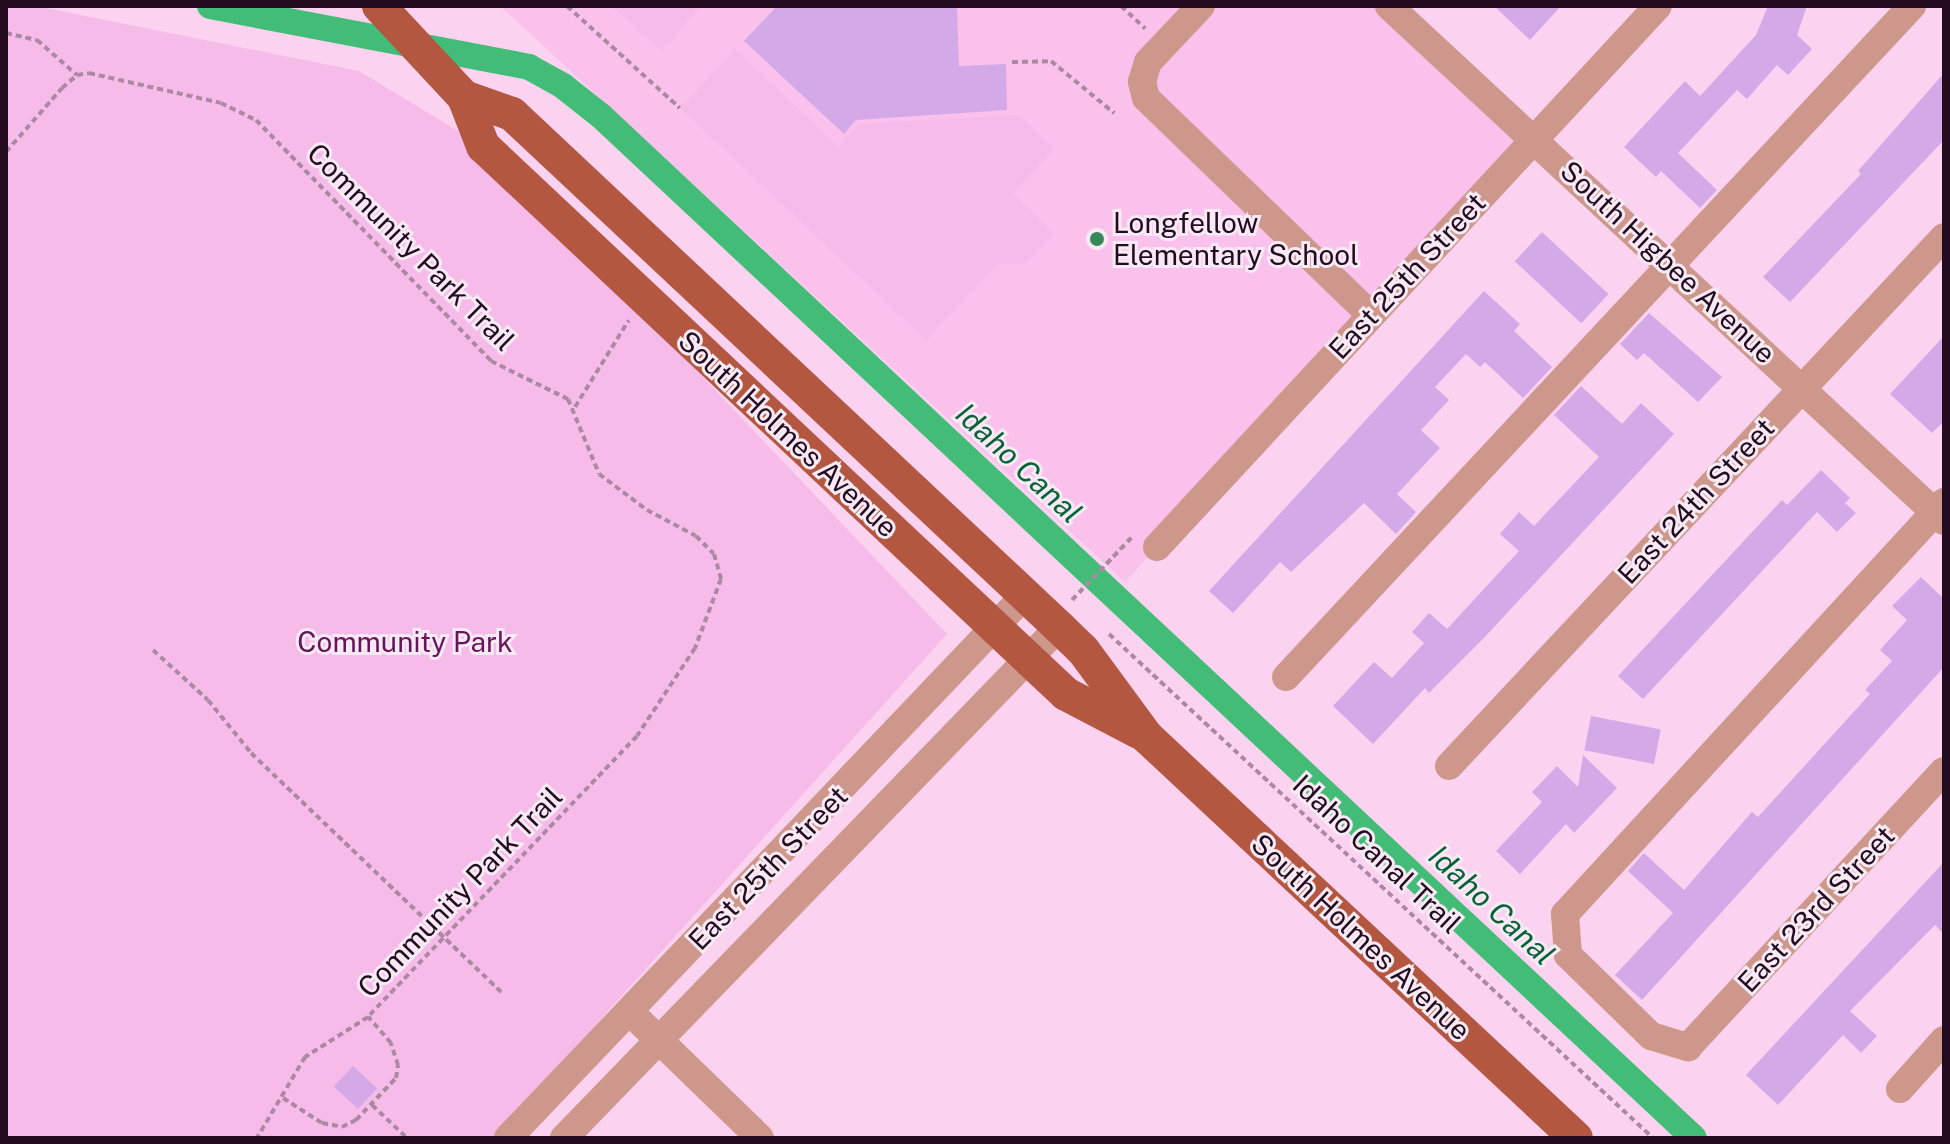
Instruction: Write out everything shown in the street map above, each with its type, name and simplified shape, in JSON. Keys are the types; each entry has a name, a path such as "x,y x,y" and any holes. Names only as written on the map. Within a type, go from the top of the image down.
{"main road":[{"name":"South Holmes Avenue","path":"379,6 464,97 483,146 1066,694 1147,737"},
{"name":"South Holmes Avenue","path":"464,97 512,114 1025,595 1073,608 1083,650 1147,737 1576,1138"}],"street":[{"path":"1201,6 1148,62 1142,82 1146,98 1371,315"},
{"name":"South Higbee Avenue","path":"1389,6 1669,267 1941,511"},
{"name":"East 25th Street","path":"1145,541 1371,315 1658,6"},
{"path":"1286,677 1912,6"},
{"name":"East 24th Street","path":"1449,766 1944,237"},
{"name":"East 23rd Street","path":"1941,511 1565,914 1568,955 1651,1036 1688,1047 1944,771"},
{"name":"East 25th Street","path":"508,1138 1025,595"},
{"name":"East 25th Street","path":"564,1138 1029,658 1073,608"},
{"path":"630,1012 760,1138"},
{"path":"1900,1089 1944,1040"}],"path":[{"path":"567,6 680,108"},
{"path":"1121,6 1145,28"},
{"path":"6,33 37,40 77,75 6,152"},
{"path":"1012,62 1051,61 1114,113"},
{"name":"Community Park Trail","path":"77,75 89,73 221,103 256,120 491,361 575,407 585,449 599,474 634,502 696,536 714,554 721,579 695,648 656,713 368,1017 305,1057 257,1138"},
{"path":"575,407 643,298"},
{"path":"1073,608 1115,555 1145,541"},
{"name":"Idaho Canal Trail","path":"1108,632 1653,1138"},
{"path":"153,650 208,700 251,753 501,992"},
{"path":"283,1098 322,1123 342,1127 372,1105 396,1078 398,1065 391,1043 368,1017"},
{"path":"372,1105 407,1138"}],"shaded area":[{"name":"Longfellow Elementary School","path":"500,6 1389,6 1533,139 1125,582"}],"green space":[{"name":"Community Park","path":"6,6 36,6 359,71 483,146 947,634 494,1138 6,1138"},
{"path":"612,6 702,6 661,51"},
{"path":"735,49 838,146 860,124 1019,115 1055,149 1013,194 1054,233 1026,263 998,264 926,340 680,108"}],"building":[{"path":"777,6 957,6 959,66 1006,64 1007,110 856,120 844,134 744,41"},
{"path":"1494,6 1561,6 1530,40"},
{"path":"1768,6 1807,6 1797,35 1812,49 1788,75 1777,65 1747,99 1737,90 1678,153 1717,190 1700,208 1661,171 1656,177 1624,147 1685,81 1700,96 1756,35"},
{"path":"1944,73 1944,140 1790,302 1763,277 1861,174 1858,171"},
{"path":"1542,232 1609,294 1581,323 1515,261"},
{"path":"1484,291 1520,324 1514,331 1552,367 1523,398 1485,362 1480,367 1466,354 1435,387 1449,400 1421,430 1440,448 1397,494 1416,512 1396,534 1364,503 1291,572 1280,562 1233,613 1209,591"},
{"path":"1649,313 1722,377 1698,402 1644,353 1637,360 1620,344"},
{"path":"1944,336 1944,421 1932,433 1890,394"},
{"path":"1581,386 1622,424 1641,403 1674,434 1482,640 1429,693 1425,688 1373,744 1333,706 1374,662 1392,678 1424,643 1412,632 1429,613 1447,629 1519,551 1500,534 1519,512 1534,526 1599,457 1554,415"},
{"path":"1821,470 1850,498 1845,503 1856,513 1837,532 1817,512 1643,699 1618,676 1782,500 1787,505"},
{"path":"1921,577 1944,599 1944,667 1642,1000 1615,975 1673,913 1628,871 1644,853 1684,890 1752,812 1758,817 1870,694 1865,690 1892,661 1880,650 1907,620 1892,606"},
{"path":"1591,716 1661,730 1654,764 1584,750"},
{"path":"1583,755 1617,788 1574,833 1566,824 1520,874 1496,851 1542,802 1532,792 1557,766 1578,787"},
{"path":"1944,862 1944,934 1935,925 1850,1011 1877,1036 1861,1053 1843,1035 1778,1105 1746,1075"},
{"path":"353,1066 377,1089 358,1109 334,1086"}],"waterway":[{"name":"Idaho Canal","path":"210,6 529,67 563,86 601,116 1694,1138"}],"place":[{"name":"Longfellow Elementary School","path":"1097,239"}]}
